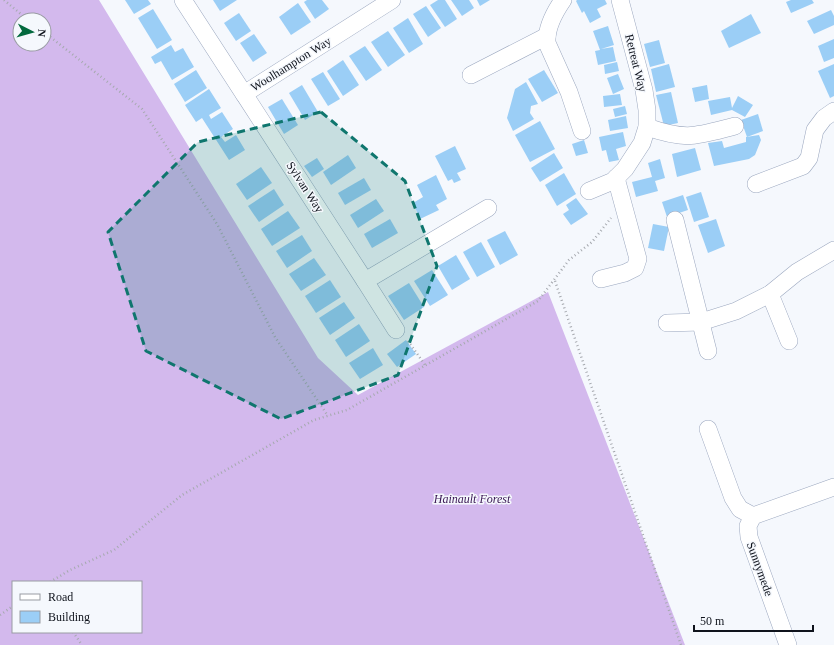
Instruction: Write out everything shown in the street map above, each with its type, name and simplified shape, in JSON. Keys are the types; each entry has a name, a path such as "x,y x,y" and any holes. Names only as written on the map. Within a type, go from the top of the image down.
{"street":[{"name":"Woolhampton Way","path":"183,0 244,94 392,0"},
{"path":"563,0 555,11 547,36 547,44 568,92 582,131"},
{"name":"Retreat Way","path":"614,180 642,143 647,127 647,110 644,90 620,0"},
{"path":"471,74 547,36"},
{"name":"Sylvan Way","path":"244,94 396,330"},
{"path":"756,184 803,166 809,158 815,130 824,118 834,111"},
{"path":"647,127 680,137 693,137 735,126"},
{"path":"589,191 614,180 638,259 635,268 625,273 601,279"},
{"path":"365,281 488,208"},
{"path":"675,220 686,271 708,351"},
{"path":"667,323 701,322 736,311 770,294 797,272 834,250"},
{"path":"770,294 790,341"},
{"path":"708,429 734,498 740,509 753,516 834,487"},
{"name":"Sunnymede","path":"753,516 748,526 749,537 788,645"}],"path":[{"path":"4,0 18,12"},
{"path":"52,38 142,109 217,224 275,337 328,416"},
{"path":"52,581 70,570 114,550 182,495 314,420 347,410 538,302 569,260 592,242 613,215"},
{"path":"554,280 681,645"},
{"path":"396,330 401,330 425,365"},
{"path":"0,615 12,607"},
{"path":"74,633 82,645"}],"highlighted area":[{"path":"321,112 405,181 437,266 398,375 281,419 146,351 108,232 198,142"}],"green space":[{"name":"Hainault Forest","path":"0,0 99,0 318,358 358,395 548,292 685,645 0,645"}],"building":[{"path":"125,0 148,0 151,4 134,14"},
{"path":"213,0 237,0 220,11"},
{"path":"307,0 322,0 329,9 315,19 304,2"},
{"path":"438,0 445,0 457,19 445,27 430,5"},
{"path":"451,0 469,0 474,8 462,16"},
{"path":"477,0 490,0 480,6"},
{"path":"605,0 607,4 597,9 601,17 590,23 584,11 582,13 576,1"},
{"path":"791,0 812,0 814,3 791,13 786,2"},
{"path":"298,3 311,22 291,35 279,17"},
{"path":"426,6 441,28 428,37 413,14"},
{"path":"153,9 172,40 157,49 138,18"},
{"path":"831,10 834,16 834,25 814,34 807,21"},
{"path":"239,13 251,31 236,41 224,23"},
{"path":"751,14 761,33 729,48 721,31"},
{"path":"408,18 423,44 409,53 393,28"},
{"path":"608,26 614,45 601,49 613,47 616,61 598,65 595,51 600,50 593,31"},
{"path":"388,31 405,55 388,67 371,42"},
{"path":"254,34 267,53 253,62 240,43"},
{"path":"834,39 834,58 824,62 818,46"},
{"path":"659,40 665,63 650,67 644,44"},
{"path":"171,45 175,52 183,48 194,67 172,80 161,61 155,64 151,57"},
{"path":"365,46 382,70 366,81 349,56"},
{"path":"343,60 359,85 343,96 327,71"},
{"path":"617,62 619,71 605,74 604,65"},
{"path":"669,64 675,87 656,92 651,69"},
{"path":"834,64 834,96 830,98 818,71"},
{"path":"196,70 207,88 185,102 174,84"},
{"path":"544,70 558,93 542,102 528,79"},
{"path":"323,72 340,99 328,106 311,79"},
{"path":"618,74 624,89 613,94 607,78"},
{"path":"526,82 538,104 531,106 530,113 534,119 513,131 507,118 515,89"},
{"path":"302,85 318,112 305,120 289,93"},
{"path":"707,85 709,99 695,102 692,88"},
{"path":"209,89 221,108 209,115 211,119 222,112 233,129 221,137 225,142 236,135 245,150 229,160 202,118 196,122 185,105"},
{"path":"671,92 678,123 664,126 656,95"},
{"path":"620,94 622,105 604,107 603,96"},
{"path":"738,96 753,105 745,117 732,110 711,115 708,101 730,97 732,108"},
{"path":"282,99 298,125 284,134 268,107"},
{"path":"625,106 627,114 615,117 613,109"},
{"path":"758,114 763,131 747,137 741,120"},
{"path":"626,116 628,128 610,131 608,120"},
{"path":"540,121 555,149 530,162 515,135"},
{"path":"623,132 626,146 616,149 619,160 609,162 606,150 602,151 599,137"},
{"path":"759,135 761,140 755,155 749,159 714,166 708,143 722,141 724,148 746,142 746,137"},
{"path":"584,140 588,153 576,156 572,144"},
{"path":"455,146 466,169 457,173 461,180 454,183 452,179 448,181 435,156"},
{"path":"695,148 701,170 677,177 672,154"},
{"path":"554,153 563,168 540,182 531,168"},
{"path":"348,155 356,168 331,185 323,172"},
{"path":"317,158 324,169 312,177 304,166"},
{"path":"660,159 665,178 655,181 658,191 636,197 632,182 652,177 648,163"},
{"path":"261,167 272,183 247,200 236,184"},
{"path":"564,173 576,194 557,206 545,185"},
{"path":"436,175 447,199 436,205 439,210 420,219 413,203 423,197 417,185"},
{"path":"364,178 371,190 345,205 338,193"},
{"path":"274,189 284,205 259,222 248,206"},
{"path":"701,192 709,217 694,222 686,197"},
{"path":"683,195 688,210 667,217 662,202"},
{"path":"576,198 588,214 571,225 563,214 569,210 566,205"},
{"path":"376,199 384,211 358,228 350,215"},
{"path":"288,211 300,228 272,246 261,229"},
{"path":"390,219 398,233 372,248 364,234"},
{"path":"716,219 725,246 708,253 698,225"},
{"path":"653,224 669,227 664,251 648,248"},
{"path":"505,231 518,255 500,265 487,240"},
{"path":"302,235 312,251 287,268 276,251"},
{"path":"481,242 495,267 477,277 463,252"},
{"path":"456,255 470,279 452,290 438,266"},
{"path":"314,258 326,275 301,291 289,274"},
{"path":"432,270 448,295 430,306 414,281"},
{"path":"330,280 341,297 316,313 305,296"},
{"path":"409,283 424,307 404,320 388,296"},
{"path":"344,302 355,318 330,335 319,318"},
{"path":"359,324 370,341 346,357 335,340"},
{"path":"406,340 416,354 397,367 387,354"},
{"path":"373,348 383,365 360,379 349,363"}]}
